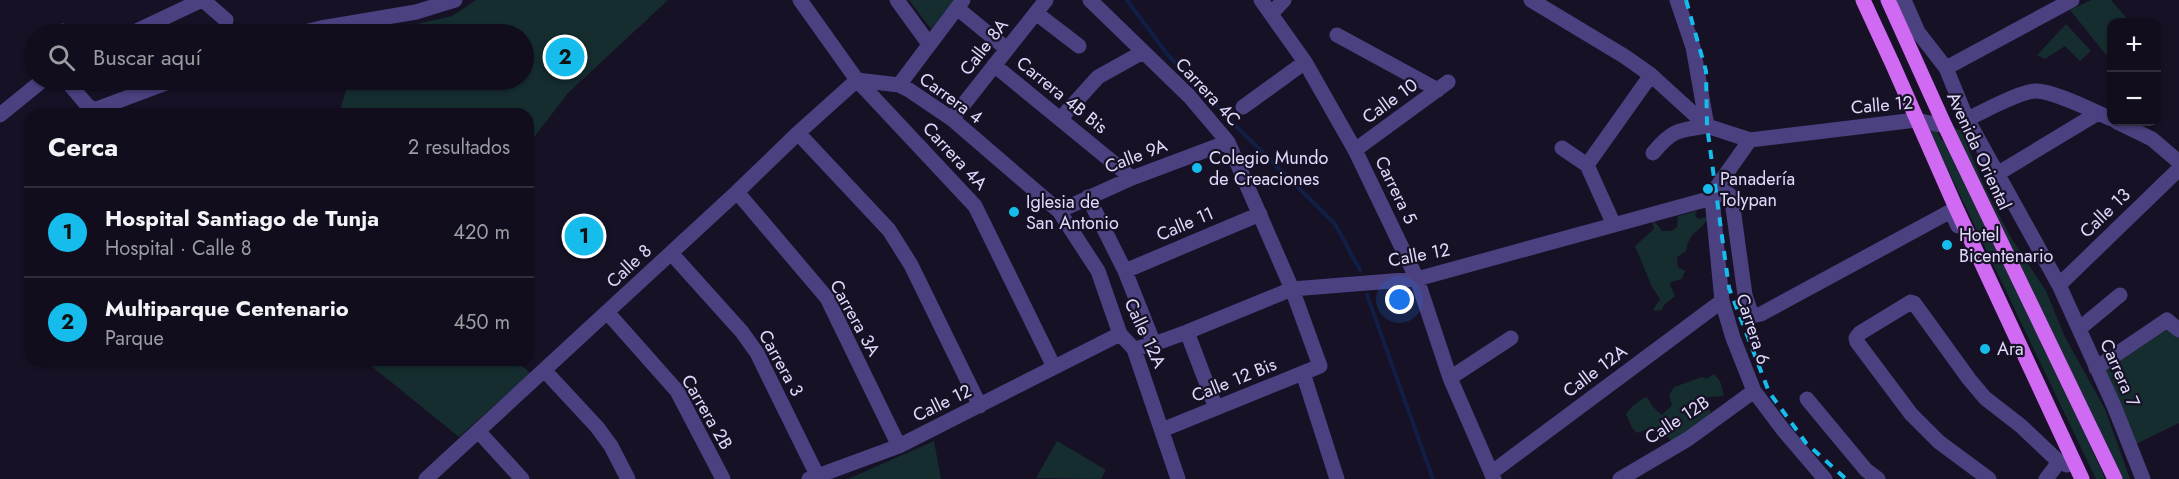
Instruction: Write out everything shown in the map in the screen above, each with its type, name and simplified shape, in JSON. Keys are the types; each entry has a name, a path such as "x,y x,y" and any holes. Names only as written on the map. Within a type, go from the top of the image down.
{"main road":[{"path":"1863,0 2080,475"},
{"name":"Avenida Oriental","path":"1888,0 1945,126 2115,479"}],"street":[{"path":"151,24 202,0 226,20"},
{"path":"405,0 416,12"},
{"path":"345,24 416,12 455,0"},
{"path":"800,0 857,80"},
{"path":"897,0 929,44"},
{"name":"Calle 8A","path":"952,119 1046,0"},
{"name":"Carrera 4C","path":"1090,0 1219,124 1292,289 1320,366"},
{"name":"Carrera 5","path":"1261,0 1305,62 1355,150 1417,279 1450,378 1492,476"},
{"path":"1272,13 1284,0"},
{"path":"1531,0 1624,56 1651,75 1707,126 1750,140 1716,188 1712,198"},
{"path":"1677,0 1693,47 1707,126"},
{"name":"Avenida Oriental","path":"1904,0 1918,32 1946,68 1967,119 2059,285"},
{"path":"1946,68 2062,2"},
{"path":"899,86 960,4 1007,49"},
{"path":"1036,13 1079,46"},
{"name":"Calle 10","path":"1337,35 1443,86 1355,150"},
{"path":"1061,118 1098,77 1143,52"},
{"path":"1243,108 1305,62"},
{"name":"Carrera 4B Bis","path":"994,65 1132,178"},
{"path":"1587,165 1651,75"},
{"name":"Carrera 4","path":"857,80 899,86 909,90 952,119 1059,210"},
{"name":"Calle 8","path":"426,479 857,80"},
{"name":"Carrera 4A","path":"857,80 975,206 1054,368"},
{"path":"0,115 31,90"},
{"path":"74,90 91,108"},
{"path":"104,108 149,90"},
{"path":"1967,119 2035,90 2104,116"},
{"path":"1997,174 2104,116"},
{"name":"Calle 12","path":"1750,140 1916,120 1945,126"},
{"path":"1653,153 1665,138 1680,130 1707,126"},
{"path":"2125,126 2152,139 2179,162"},
{"path":"798,133 890,230 911,265 980,405"},
{"name":"Calle 9A","path":"1059,210 1132,178 1228,142"},
{"path":"1562,148 1587,165 1614,225"},
{"name":"Calle 13","path":"2059,285 2179,169"},
{"name":"Carrera 3A","path":"737,192 827,298 899,446"},
{"path":"1712,198 1725,192 1730,195 1744,295 1752,316 1761,314 1951,211 1962,236 1969,234"},
{"name":"Calle 12A","path":"1088,197 1125,271 1154,344"},
{"name":"Calle 12","path":"1134,349 1187,332 1292,289 1417,279 1712,198"},
{"name":"Carrera 6","path":"1712,198 1722,301 1733,338 1754,391 1784,431 1826,479"},
{"name":"Calle 12A","path":"1059,210 1098,271 1120,334 1134,349 1178,479"},
{"name":"Calle 11","path":"1125,271 1260,213"},
{"name":"Carrera 3","path":"671,253 742,332 757,353 813,477"},
{"name":"Carrera 7","path":"2059,285 2143,479"},
{"path":"2079,329 2120,295"},
{"name":"Calle 12A","path":"1492,476 1722,301"},
{"path":"1989,479 1939,442 1911,414 1857,342 1856,338 1860,333 1911,302 1914,303 1985,398 2021,426 2059,462 2080,475"},
{"name":"Carrera 2B","path":"607,312 677,391 723,479"},
{"path":"2096,369 2167,320 2179,330"},
{"path":"1187,332 1216,408"},
{"name":"Calle 12","path":"813,477 899,446 1120,334"},
{"path":"1450,378 1511,338"},
{"name":"Calle 12 Bis","path":"1162,430 1320,366"},
{"path":"544,370 597,427 611,446 628,479"},
{"path":"1303,373 1337,479"},
{"name":"Calle 12B","path":"1620,479 1688,439 1754,391"},
{"path":"1807,399 1866,470 1878,479"},
{"path":"479,432 522,479"},
{"path":"2046,479 2059,462"}],"green space":[{"path":"476,0 668,0 568,93 534,137 534,108 341,108 346,90 534,90 534,24 416,24 452,16"},
{"path":"909,0 954,0 931,29"},
{"path":"2091,0 2111,0 2127,18 2107,18 2107,56 2070,10"},
{"path":"2066,24 2091,51 2080,61 2065,46 2045,59 2037,55"},
{"path":"1950,120 1956,129 1961,130 1985,188 2010,236 2046,291 2065,337 2105,409 2130,479 2117,479"},
{"path":"1933,125 1946,143 2105,479 2096,479 1928,127"},
{"path":"1697,211 1695,216 1699,219 1708,217 1690,239 1686,251 1677,257 1678,267 1685,271 1682,279 1671,282 1675,296 1664,305 1662,310 1655,311 1653,310 1660,299 1652,287 1635,246 1654,229 1652,223 1654,221 1662,231 1671,231 1677,227 1678,216"},
{"path":"2168,321 2179,337 2179,423 2130,447 2098,370"},
{"path":"371,366 522,366 530,373 459,437"},
{"path":"1714,374 1720,381 1724,396 1708,397 1705,400 1711,412 1704,422 1672,441 1657,428 1637,433 1632,428 1626,414 1641,400 1647,397 1662,415 1672,405 1669,395 1674,387 1702,377 1706,379"},
{"path":"934,441 941,479 848,479"},
{"path":"1057,441 1106,470 1101,479 1036,478"}],"waterway":[{"path":"1127,0 1167,54 1335,224 1360,270"},
{"path":"1367,295 1433,479"}],"railway":[{"path":"1686,0 1706,71 1707,126 1729,288 1769,392 1806,443 1846,479"}],"place":[{"name":"Multiparque Centenario","path":"565,57"},
{"name":"Colegio Mundo de Creaciones","path":"1197,168"},
{"name":"Panadería Tolypan","path":"1708,189"},
{"name":"Iglesia de San Antonio","path":"1014,212"},
{"name":"Hospital Santiago de Tunja","path":"584,236"},
{"name":"Hotel Bicentenario","path":"1947,245"},
{"name":"Ara","path":"1985,349"}]}
